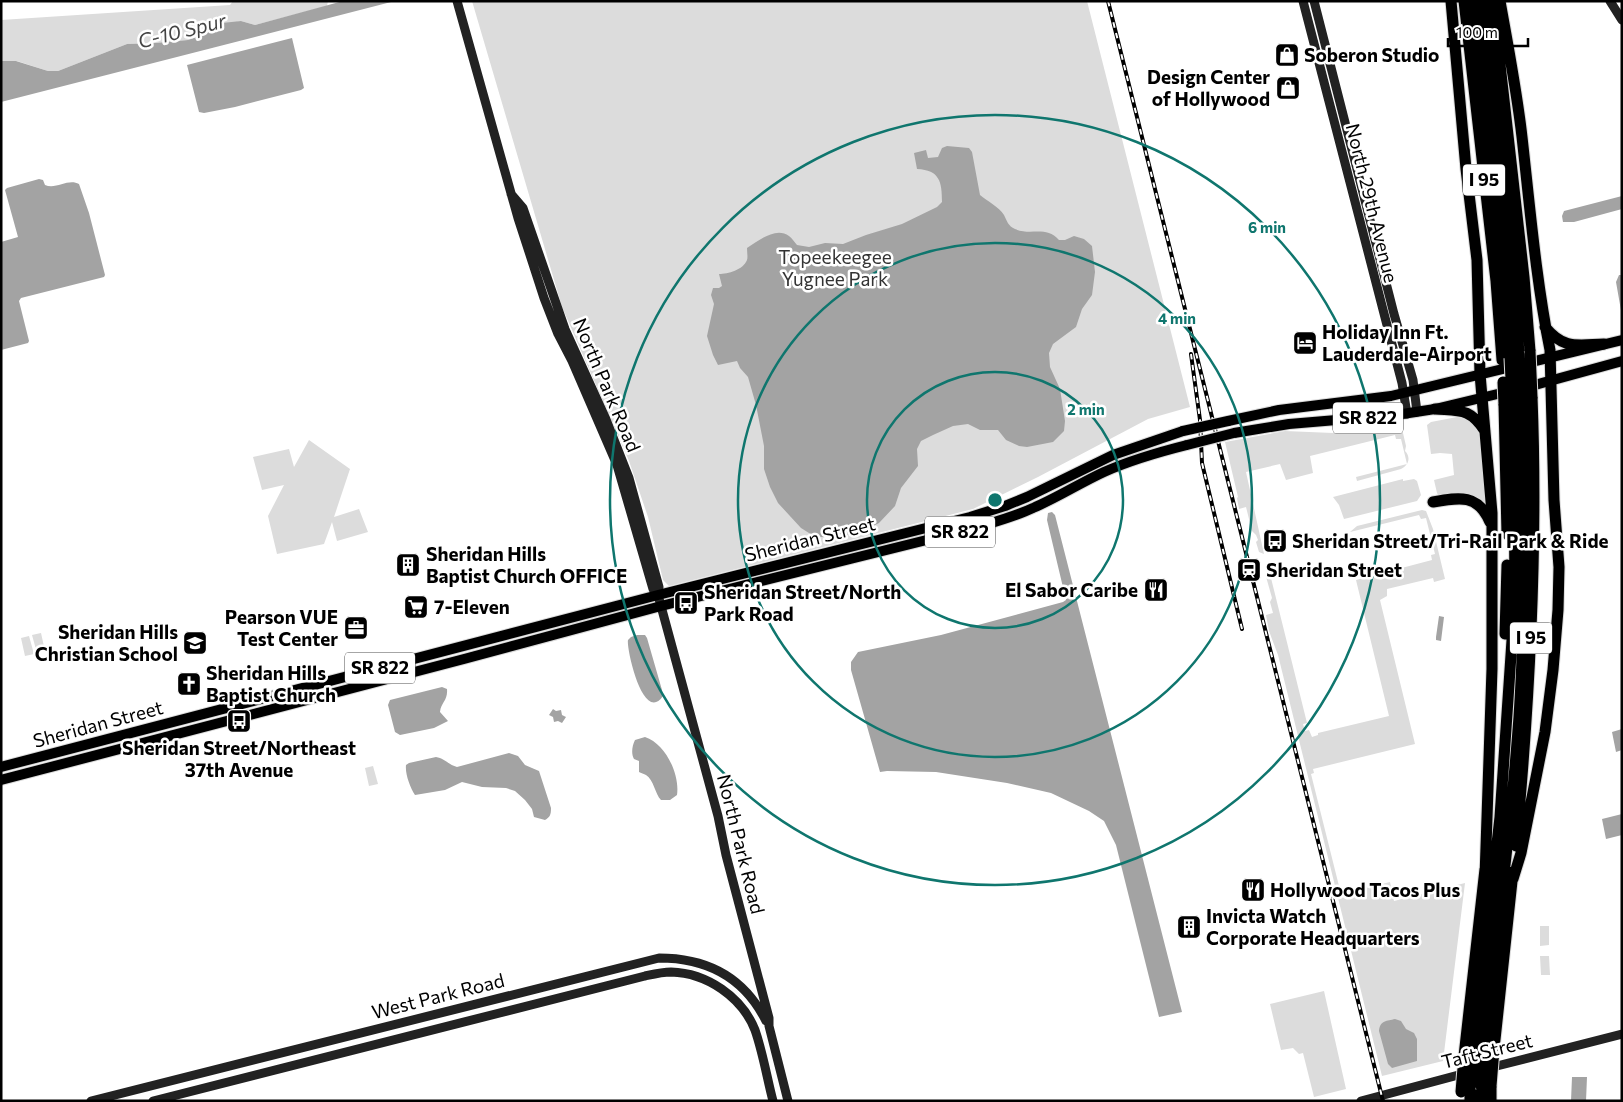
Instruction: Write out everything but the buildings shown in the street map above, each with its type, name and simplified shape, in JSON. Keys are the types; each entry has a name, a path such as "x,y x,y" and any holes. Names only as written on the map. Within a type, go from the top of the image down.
{"highway":[{"path":"1451,1 1464,151 1477,260 1480,374 1492,513 1492,669 1485,876"},
{"name":"I 95","path":"1464,1 1495,272 1515,356 1517,400 1535,474 1534,572 1524,757 1513,879 1473,1091"},
{"path":"1472,1 1504,278 1515,356"},
{"path":"1484,1 1514,277 1515,356"},
{"name":"I 95","path":"1473,1091 1479,1053 1485,876 1502,688 1517,400 1515,356 1524,276 1493,1"},
{"path":"1500,1 1522,136 1528,198 1550,357 1554,500 1559,567 1554,670 1545,732 1521,853 1513,879"},
{"path":"1545,326 1551,334 1564,344 1604,344"},
{"path":"1479,1053 1500,817 1514,596 1514,462 1517,400"},
{"path":"1435,409 1468,413 1477,419 1485,431"},
{"path":"1434,502 1453,499 1470,500 1485,510 1492,526"},
{"path":"1470,1101 1473,1091"},
{"path":"1473,1091 1480,1101"},
{"name":"I 95","path":"1473,1091 1491,1101"}],"main road":[{"name":"Sheridan Street","path":"1,767 1005,506 1113,455 1183,432 1279,410 1376,399 1403,394 1622,340"},
{"name":"Sheridan Street","path":"1,780 661,606 965,531 1009,518 1118,466 1156,453 1234,433 1289,424 1373,418 1435,409 1552,381 1622,361"},
{"path":"446,664 456,648"},
{"path":"304,688 307,700"}],"street":[{"name":"North Park Road","path":"457,1 511,194 544,298 558,334 572,361 617,465 652,589 658,595 718,816 726,855 769,1018 769,1026 788,1101"},
{"name":"North 29th Avenue","path":"1303,1 1403,394 1412,413"},
{"name":"North 29th Avenue","path":"1314,1 1394,314 1410,365 1415,391 1412,413"},
{"path":"1610,1 1622,20"},
{"name":"West Park Road","path":"92,1101 659,958 705,964 726,975 751,997 769,1026"},
{"name":"West Park Road","path":"153,1101 660,973 685,974 702,979 720,988 742,1008 754,1029 773,1101"},
{"path":"742,1008 757,989 758,980"},
{"name":"Taft Street","path":"1361,1101 1622,1034"}],"green space":[{"path":"233,1 328,1 327,6 255,25 241,21 211,28 202,35 188,40 127,44 58,71 48,71 17,61 1,61 1,20 230,5"},
{"name":"Topeekeegee Yugnee Park","path":"472,1 1087,1 1190,407 1148,419 973,509 669,586 663,580 648,517 629,461 562,307"},
{"path":"1457,417 1465,418 1481,429 1488,506 1439,496 1437,493 1434,480 1454,475 1452,454 1431,454 1427,425 1431,422"},
{"path":"1392,429 1403,433 1406,446 1405,451 1408,458 1407,464 1401,439 1396,439 1395,435 1310,456 1313,473 1286,480 1280,464 1246,472 1264,554 1259,552 1256,542 1258,540 1252,531 1246,507 1239,509 1225,442 1285,431 1333,433"},
{"path":"309,440 350,469 334,517 359,509 368,532 337,541 332,522 324,544 277,554 268,516 284,485 262,490 253,457 289,449 294,467"},
{"path":"1407,464 1401,469 1357,481 1356,477"},
{"path":"1403,479 1403,481 1414,479 1417,481 1421,495 1417,501 1344,519 1339,505 1333,497"},
{"path":"1422,510 1426,511 1433,529 1445,579 1434,582 1433,578 1387,589 1387,596 1380,600 1415,744 1313,769 1314,773 1311,774 1341,894 1390,882 1394,901 1465,883 1443,1061 1382,1076 1278,655 1269,631 1266,615 1273,613 1270,602 1272,598 1265,573 1269,570 1307,723 1303,724 1305,731 1309,730 1312,737 1318,735 1318,733 1389,716 1356,580 1432,560 1431,555 1435,554 1426,518 1421,519 1419,515 1350,532 1357,526"},
{"path":"41,633 45,651 37,653 32,635"},
{"path":"29,636 34,654 25,656 21,638"},
{"path":"373,766 378,784 369,786 365,768"},
{"path":"1540,926 1549,926 1549,945 1540,946"},
{"path":"1540,956 1549,956 1550,975 1541,975"},
{"path":"1324,991 1346,1089 1314,1097 1303,1053 1299,1054 1293,1048 1281,1050 1270,1004"}],"shaded area":[{"path":"343,1 395,1 1,102 1,61 16,61 48,71 58,71 127,44 188,40 202,35 222,23 241,21 255,25"},
{"path":"292,38 304,88 235,107 204,113 199,112 187,65"},
{"path":"947,146 969,148 972,152 980,195 999,209 1013,228 1027,232 1049,233 1059,240 1065,240 1074,236 1084,239 1092,246 1095,272 1092,295 1082,309 1076,327 1053,344 1049,353 1050,367 1060,389 1065,421 1064,431 1053,442 1027,447 1019,446 1006,440 998,430 980,430 968,424 953,426 921,441 917,449 918,466 901,488 895,506 879,523 859,533 838,537 821,537 809,533 801,528 778,503 770,487 764,469 764,446 756,405 748,377 737,361 718,365 713,355 707,336 714,304 711,295 713,288 722,286 719,274 735,271 742,266 747,259 747,248 767,236 784,233 797,245 809,247 825,243 843,244 902,224 937,207 942,202 938,178 931,172 917,169 914,153 926,150 928,158 938,157 942,148"},
{"path":"39,179 49,186 71,182 79,184 89,213 105,275 104,277 21,298 19,301 29,341 28,343 1,350 1,242 18,237 5,190"},
{"path":"1622,196 1622,209 1574,222 1563,222 1562,216 1564,211"},
{"path":"1619,275 1622,275 1622,316 1616,282"},
{"path":"1052,512 1055,515 1182,1012 1159,1017 1116,845 1104,821 1089,811 1051,793 1007,783 936,772 880,772 851,670 851,662 858,652 941,635 1066,600 1047,520 1048,513"},
{"path":"1439,616 1444,617 1441,641 1436,640"},
{"path":"637,635 645,635 647,638 662,690 663,696 656,702 649,700 643,693 633,668 628,640"},
{"path":"442,687 447,689 447,693 440,712 448,721 434,728 400,735 395,732 388,705 390,700"},
{"path":"553,709 556,711 561,710 562,715 566,717 562,723 554,722 553,717 549,715"},
{"path":"1622,729 1622,750 1616,752 1612,732"},
{"path":"645,737 659,746 674,770 677,795 670,800 661,800 649,777 639,772 639,761 634,759 632,755 635,740"},
{"path":"509,753 518,756 525,765 539,771 551,808 550,816 545,820 534,817 532,809 525,800 515,791 506,788 482,787 462,782 445,790 415,795 407,776 406,765 409,763 436,757 457,767"},
{"path":"1622,814 1622,835 1606,839 1602,819"},
{"path":"1395,1019 1401,1021 1406,1029 1414,1033 1417,1039 1417,1061 1392,1068 1388,1064 1379,1031 1382,1023"},
{"path":"1572,1077 1587,1077 1586,1101 1571,1101"}],"railway":[{"path":"1108,1 1383,1101"},
{"path":"1191,354 1200,420 1202,463 1242,629"}],"place":[{"name":"Soberon Studio","path":"1287,55"},
{"name":"Design Center of Hollywood","path":"1288,88"},
{"name":"Holiday Inn Ft. Lauderdale-Airport","path":"1305,343"},
{"name":"Sheridan Street/Tri-Rail Park & Ride","path":"1275,541"},
{"name":"Sheridan Hills Baptist Church OFFICE","path":"408,565"},
{"name":"Sheridan Street","path":"1249,570"},
{"name":"El Sabor Caribe","path":"1156,590"},
{"name":"Sheridan Street/North Park Road","path":"686,603"},
{"name":"7-Eleven","path":"416,607"},
{"name":"Pearson VUE Test Center","path":"356,628"},
{"name":"Sheridan Hills Christian School","path":"195,643"},
{"name":"Sheridan Hills Baptist Church","path":"189,684"},
{"name":"Sheridan Street/Northeast 37th Avenue","path":"239,721"},
{"name":"Hollywood Tacos Plus","path":"1253,890"},
{"name":"Invicta Watch Corporate Headquarters","path":"1189,927"}],"water label":[{"name":"C-10 Spur","path":"182,31"}]}
